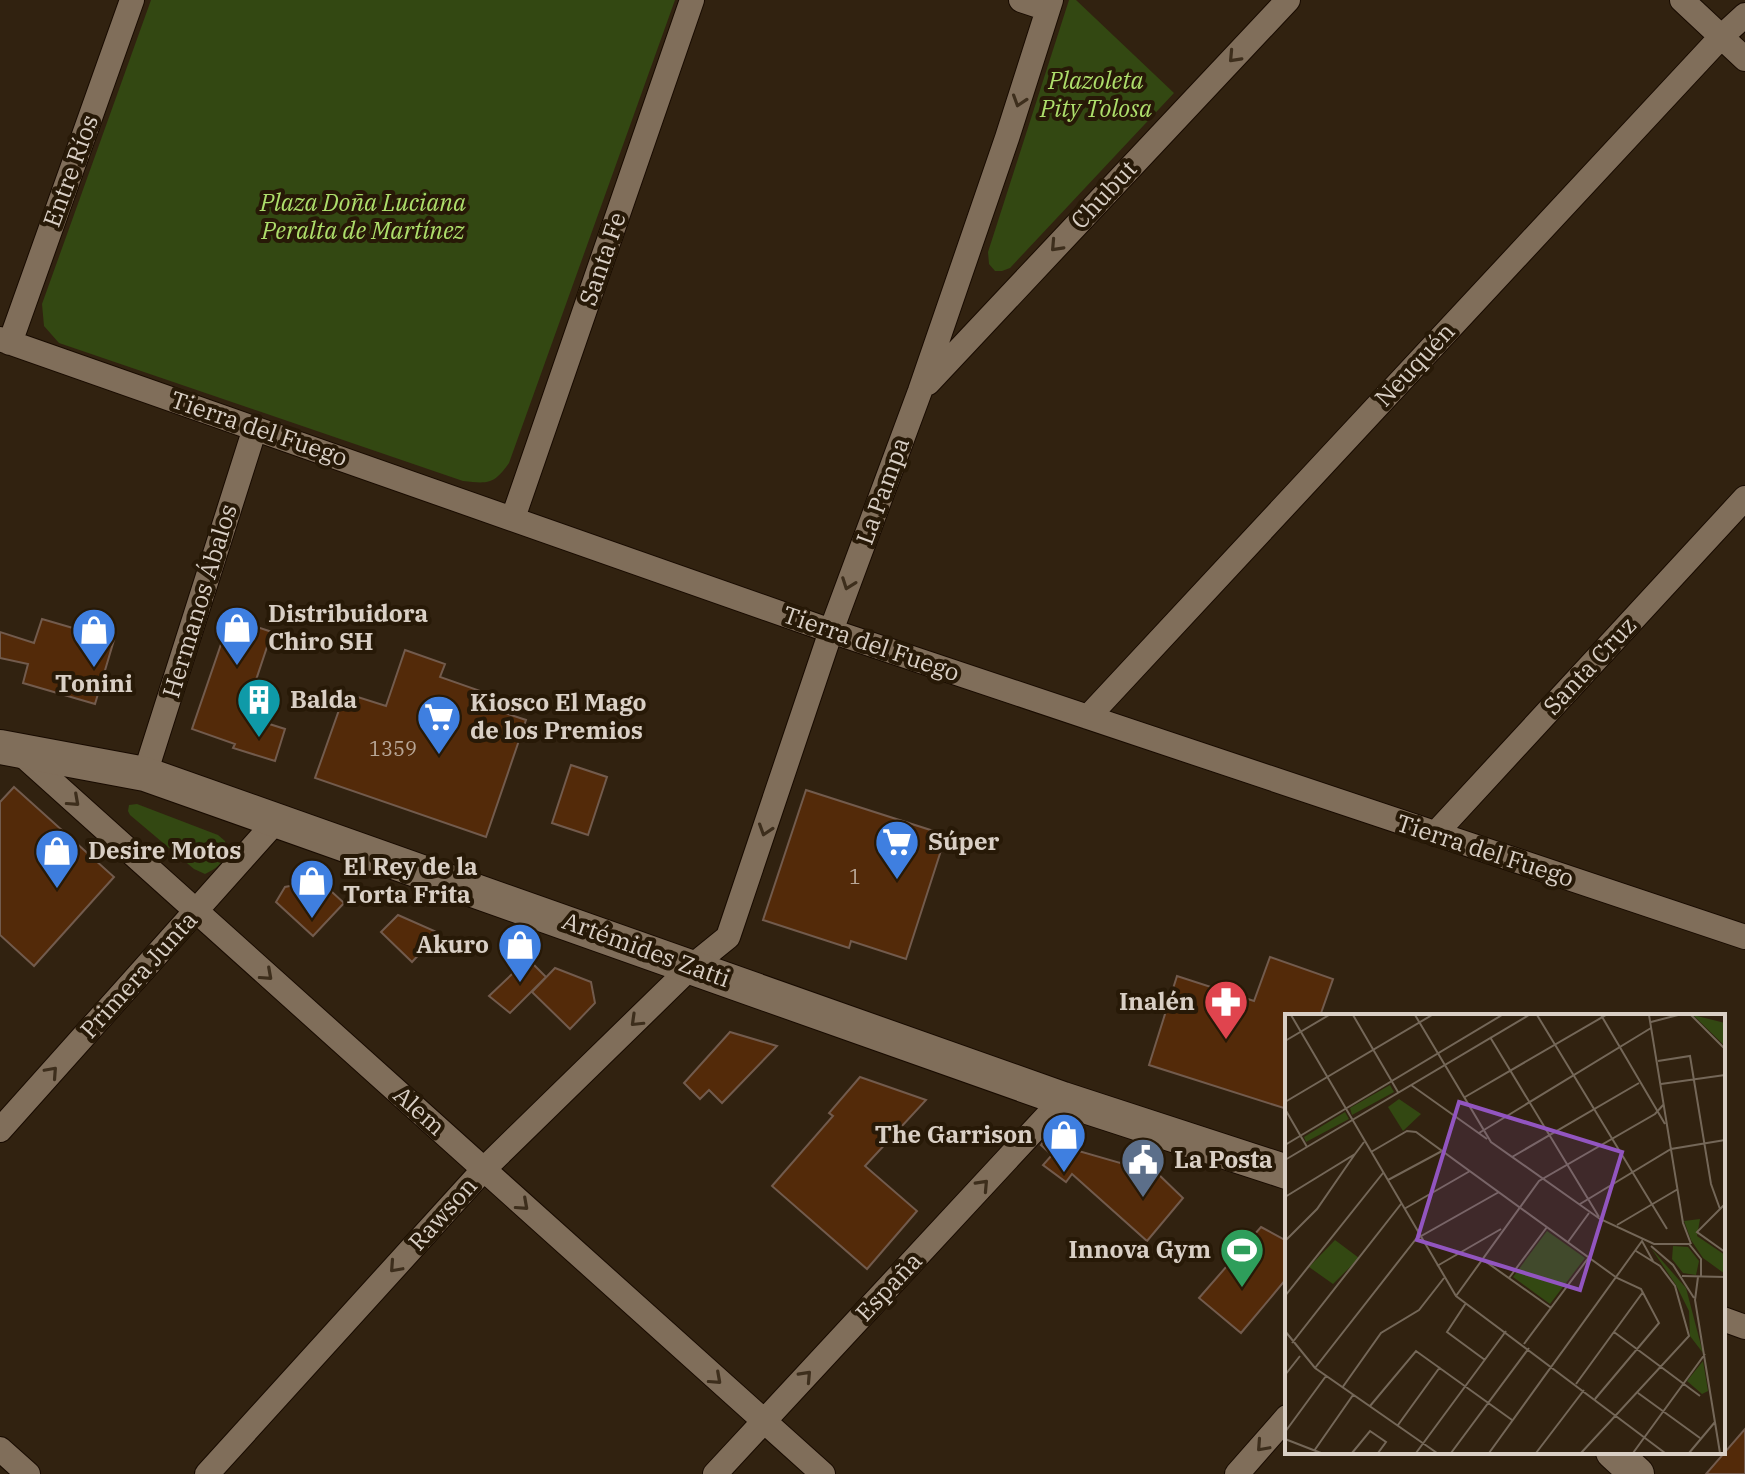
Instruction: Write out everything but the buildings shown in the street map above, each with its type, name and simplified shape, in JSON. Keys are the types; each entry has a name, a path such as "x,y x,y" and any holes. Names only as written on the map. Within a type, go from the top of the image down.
{"main road":[{"name":"Artémides Zatti","path":"8,748 145,774 1063,1099 1285,1171"},
{"path":"1615,1454 1637,1474"}],"street":[{"name":"Entre Ríos","path":"5,341 132,0"},
{"name":"Santa Fe","path":"513,518 692,0"},
{"path":"1021,0 1049,5"},
{"name":"Chubut","path":"920,391 1288,0"},
{"path":"1682,0 1745,59"},
{"name":"La Pampa","path":"691,967 728,937 831,631 920,391 1049,5"},
{"name":"Neuquén","path":"1088,717 1721,37 1745,15"},
{"name":"Tierra del Fuego","path":"5,341 831,631 1745,937"},
{"name":"Hermanos Ábalos","path":"145,774 255,428"},
{"name":"Santa Cruz","path":"1435,834 1745,498"},
{"name":"Alem","path":"8,748 196,911 823,1474"},
{"name":"Primera Junta","path":"0,1130 277,820"},
{"name":"Rawson","path":"207,1474 484,1169 691,967"},
{"name":"España","path":"715,1474 1063,1099"},
{"path":"1725,1320 1745,1327"},
{"path":"1237,1474 1285,1419"},
{"path":"0,1449 28,1474"}],"green space":[{"name":"Plaza Doña Luciana Peralta de Martínez","path":"151,0 675,0 509,463 495,479 463,481 59,343 44,326 42,304"},
{"name":"Plazoleta Pity Tolosa","path":"1069,0 1076,0 1174,93 1010,268 995,271 989,264 988,252"},
{"path":"137,804 218,835 225,841 228,851 224,859 205,874 194,869 130,815 129,805"}],"place":[{"name":"Distribuidora Chiro SH","path":"237,667"},
{"name":"Tonini","path":"94,669"},
{"name":"Balda","path":"259,739"},
{"name":"Kiosco El Mago de los Premios","path":"439,756"},
{"name":"Súper","path":"897,881"},
{"name":"Desire Motos","path":"57,890"},
{"name":"El Rey de la Torta Frita","path":"312,920"},
{"name":"Akuro","path":"520,984"},
{"name":"Inalén","path":"1226,1041"},
{"name":"The Garrison","path":"1064,1174"},
{"name":"La Posta","path":"1143,1199"},
{"name":"Innova Gym","path":"1242,1289"}]}
